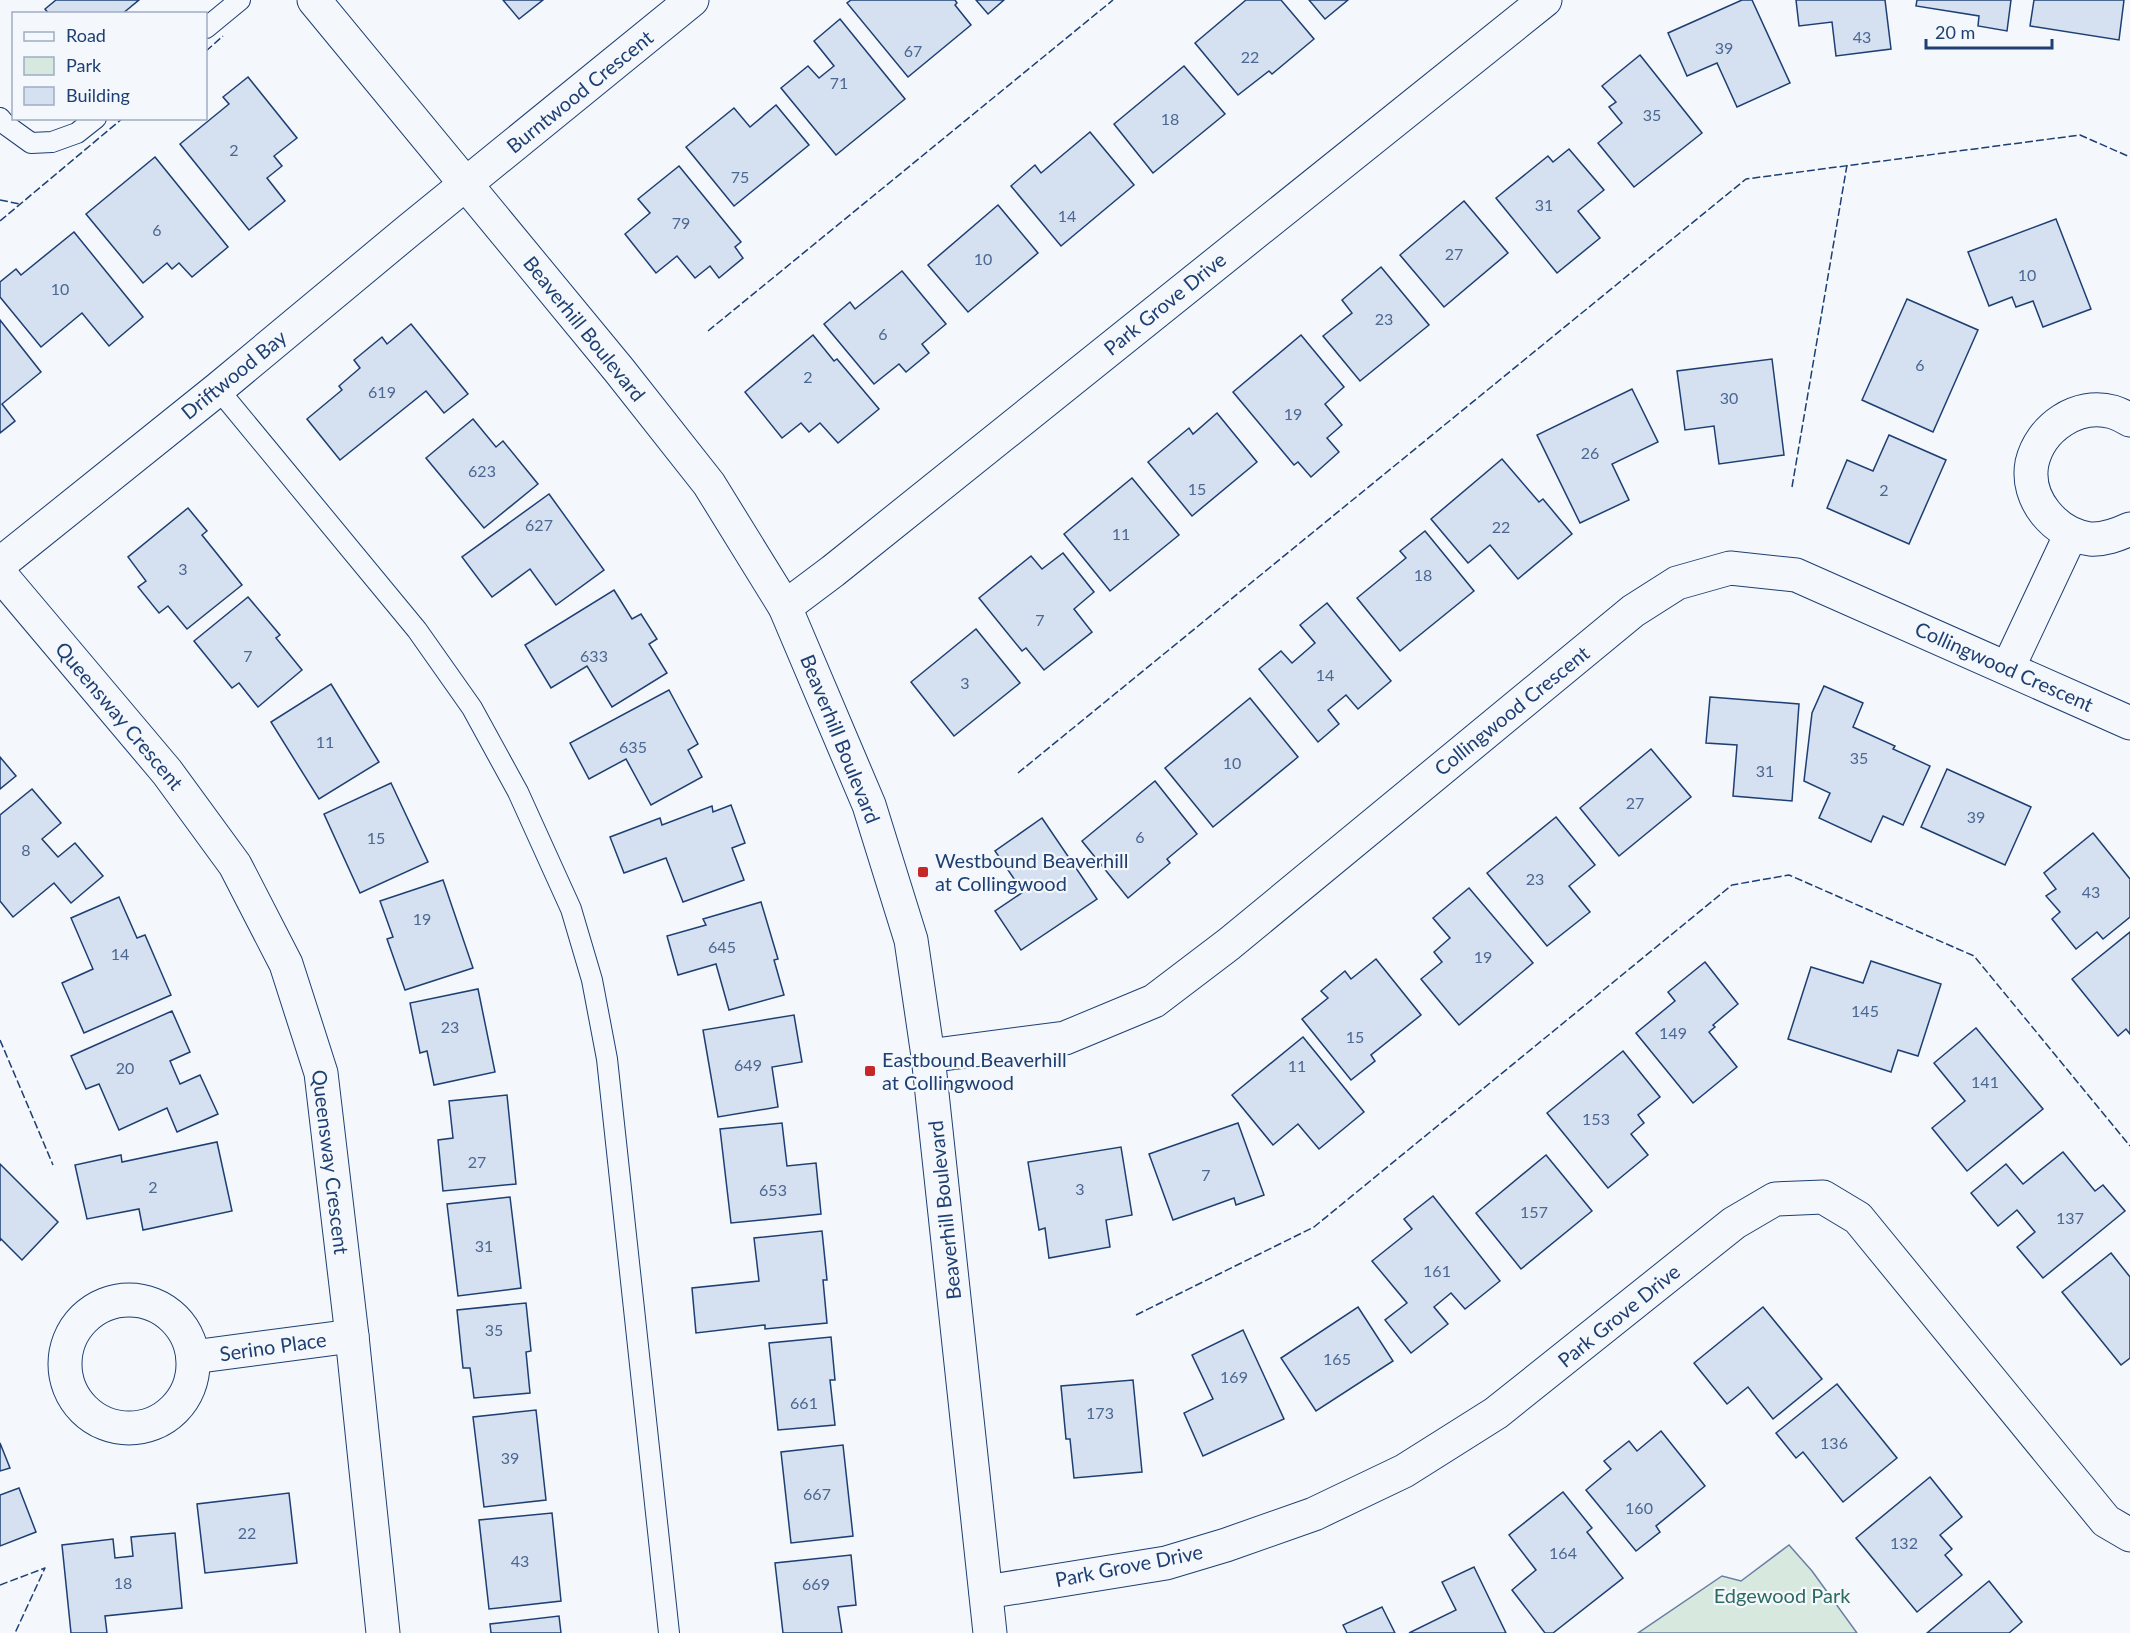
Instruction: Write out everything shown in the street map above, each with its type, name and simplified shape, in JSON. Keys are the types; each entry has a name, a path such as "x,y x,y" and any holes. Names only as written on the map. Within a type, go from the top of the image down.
{"street":[{"name":"Beaverhill Boulevard","path":"314,0 467,184 709,484 785,607 869,805 911,940 928,1056 990,1633"},
{"name":"Burntwood Crescent","path":"467,184 692,0"},
{"name":"Park Grove Drive","path":"785,607 833,571 1545,0"},
{"name":"Driftwood Bay","path":"0,564 218,389 467,184"},
{"path":"2130,420 2112,412 2091,410 2070,415 2052,427 2039,444 2032,464 2032,485 2040,505 2053,523 2071,534 2091,539 2112,537 2130,529"},
{"path":"2008,668 2071,534"},
{"name":"Collingwood Crescent","path":"928,1056 1065,1038 1154,1001 1229,944 1633,611 1677,583 1730,568 1796,574 2130,723"},
{"name":"Queensway Crescent","path":"0,574 168,772 235,865 286,964 321,1072 352,1336 383,1633"},
{"name":"Park Grove Drive","path":"986,1592 1166,1563 1314,1514 1404,1471 1496,1413 1734,1223 1775,1198 1822,1197 1858,1218 2106,1521 2130,1535"},
{"name":"Serino Place","path":"194,1358 352,1336"}],"lane":[{"path":"207,27 240,0"},
{"path":"0,118 31,143 52,142 77,134 94,120"},
{"path":"218,389 417,630 472,708 518,792 571,909 592,980 607,1059 669,1633"}],"green space":[{"name":"Edgewood Park","path":"1789,1545 1812,1571 1857,1633 1638,1633 1722,1576 1741,1581"}],"building":[{"path":"56,0 139,0 124,12 47,12 45,9"},
{"path":"503,0 543,0 519,19"},
{"path":"851,0 955,0 957,3 955,5 971,25 908,77 847,3"},
{"path":"976,0 1004,0 988,14"},
{"path":"1246,0 1281,0 1314,39 1272,74 1269,71 1238,95 1195,43"},
{"path":"1309,0 1348,0 1325,19"},
{"path":"1742,0 1752,0 1790,83 1737,107 1717,63 1687,76 1668,33"},
{"path":"1796,0 1885,0 1891,49 1836,56 1832,22 1799,26"},
{"path":"1917,0 2011,0 2007,31 1978,26 1979,16 1916,6"},
{"path":"2034,0 2124,0 2119,40 2030,26"},
{"path":"840,19 905,99 836,155 781,88 808,66 819,78 834,66 814,41"},
{"path":"1640,55 1702,133 1634,187 1598,143 1622,123 1609,107 1616,102 1602,86"},
{"path":"1184,66 1225,114 1153,173 1114,124"},
{"path":"248,77 297,138 274,156 282,166 267,178 285,201 249,230 180,144 229,104 223,97"},
{"path":"776,105 809,145 734,206 686,147 734,108 750,127"},
{"path":"1090,132 1134,185 1061,246 1011,186 1035,165 1041,173"},
{"path":"1569,149 1604,190 1578,211 1600,238 1557,273 1496,198 1548,156 1553,162"},
{"path":"155,157 228,247 192,277 179,263 172,269 167,263 143,283 86,214"},
{"path":"679,166 741,242 735,247 743,258 719,278 710,266 695,278 677,256 656,273 625,234 650,213 638,199"},
{"path":"1464,201 1508,253 1444,307 1400,255"},
{"path":"998,205 1038,253 968,312 928,265"},
{"path":"2056,219 2091,309 2043,327 2033,301 2016,307 2012,297 1989,306 1968,252"},
{"path":"74,232 143,317 109,346 82,313 41,347 0,297 0,282 16,269 21,275"},
{"path":"1381,267 1429,325 1360,381 1323,336 1352,313 1342,300"},
{"path":"902,271 946,324 922,344 929,353 906,372 899,364 874,384 824,324 850,302 855,309"},
{"path":"1907,299 1978,330 1933,432 1862,400"},
{"path":"0,320 41,372 2,404 15,421 0,433"},
{"path":"411,324 468,394 444,413 426,391 340,460 307,419 342,390 339,386 360,368 354,360 382,337 387,344"},
{"path":"813,335 834,361 837,359 879,409 838,443 820,423 809,432 801,423 782,438 745,392"},
{"path":"1301,335 1344,387 1325,404 1342,425 1327,438 1339,452 1311,477 1298,462 1294,465 1233,392"},
{"path":"1772,359 1784,455 1719,464 1714,426 1685,430 1677,371"},
{"path":"1632,389 1658,442 1612,464 1629,500 1580,523 1537,435"},
{"path":"1217,413 1257,462 1192,516 1148,462 1189,428 1193,434"},
{"path":"473,419 496,447 503,441 538,484 484,528 426,458"},
{"path":"1889,435 1946,460 1909,544 1827,508 1847,460 1873,471"},
{"path":"1502,459 1539,502 1543,499 1572,534 1518,579 1490,545 1468,563 1431,519"},
{"path":"1132,478 1179,535 1110,591 1064,534"},
{"path":"549,494 604,570 556,605 530,569 492,597 462,557"},
{"path":"188,508 207,531 202,535 242,585 187,629 168,606 159,613 138,587 146,581 128,557"},
{"path":"1425,531 1474,591 1400,651 1357,598 1406,558 1400,551"},
{"path":"1063,553 1094,592 1074,609 1092,632 1044,670 1026,648 1022,651 979,598 1031,556 1042,569"},
{"path":"614,590 632,619 641,614 657,639 649,644 667,673 612,707 587,666 551,688 525,645"},
{"path":"248,597 280,635 276,638 302,670 258,707 239,683 232,688 194,641"},
{"path":"1327,603 1391,681 1358,709 1346,695 1328,710 1339,724 1318,742 1259,669 1281,651 1292,663 1315,643 1300,625"},
{"path":"976,629 1020,683 954,736 911,682"},
{"path":"331,684 379,762 319,799 271,722"},
{"path":"1824,686 1863,703 1853,727 1895,746 1893,749 1930,766 1903,825 1883,816 1871,842 1819,818 1830,793 1804,781 1812,713"},
{"path":"669,690 698,744 688,750 702,777 651,805 626,759 589,779 570,743"},
{"path":"1710,697 1799,704 1792,801 1733,796 1737,745 1706,743"},
{"path":"1250,698 1298,757 1213,827 1165,768"},
{"path":"1651,749 1691,797 1619,856 1580,808"},
{"path":"0,757 16,776 0,789"},
{"path":"1947,769 2031,807 2005,865 1921,827"},
{"path":"1155,781 1197,834 1167,859 1170,863 1128,898 1082,841"},
{"path":"391,783 428,862 360,893 324,814"},
{"path":"32,789 61,823 42,839 58,857 75,843 103,876 71,903 54,883 13,917 0,901 0,815"},
{"path":"731,805 745,843 732,848 744,880 683,902 666,858 624,873 610,837 660,818 662,825 712,806 713,812"},
{"path":"1556,817 1595,865 1569,886 1590,912 1547,946 1487,873"},
{"path":"1042,818 1097,899 1021,950 995,911 1023,892 995,851"},
{"path":"2093,833 2130,879 2130,917 2103,939 2097,932 2076,949 2052,919 2060,912 2046,896 2056,889 2044,873"},
{"path":"443,880 473,968 405,990 387,939 393,937 380,901"},
{"path":"1469,888 1533,963 1459,1025 1421,979 1442,962 1434,952 1450,938 1433,918"},
{"path":"119,897 137,938 145,935 171,995 84,1033 62,983 93,969 71,918"},
{"path":"761,902 778,959 774,960 784,995 729,1010 716,964 678,975 667,936 706,925 703,919"},
{"path":"2130,932 2130,1034 2126,1029 2118,1036 2072,979"},
{"path":"1376,959 1421,1015 1371,1055 1375,1061 1351,1080 1302,1019 1328,998 1321,991 1345,971 1351,979"},
{"path":"1871,961 1941,984 1918,1056 1898,1050 1891,1072 1788,1039 1811,967 1863,983"},
{"path":"1705,962 1738,1004 1713,1025 1715,1027 1709,1032 1737,1067 1693,1103 1636,1033 1675,1001 1668,992"},
{"path":"478,989 495,1072 434,1085 427,1051 420,1053 410,1003"},
{"path":"172,1011 190,1052 170,1061 180,1084 200,1075 218,1114 177,1132 167,1108 119,1130 99,1084 86,1089 71,1056"},
{"path":"794,1015 802,1062 772,1067 778,1107 718,1117 703,1030"},
{"path":"1976,1028 2043,1109 1967,1171 1932,1128 1965,1101 1934,1063"},
{"path":"1303,1037 1364,1112 1319,1149 1298,1124 1273,1145 1232,1095"},
{"path":"1623,1051 1660,1097 1638,1115 1644,1123 1631,1134 1648,1155 1608,1188 1547,1113"},
{"path":"507,1095 516,1184 443,1191 438,1140 453,1138 449,1101"},
{"path":"782,1123 787,1166 816,1163 821,1214 731,1223 720,1129"},
{"path":"1238,1123 1264,1195 1236,1205 1234,1198 1173,1220 1149,1154"},
{"path":"217,1142 232,1211 143,1230 139,1209 87,1219 75,1165 121,1155 122,1162"},
{"path":"1121,1147 1132,1215 1106,1220 1110,1247 1049,1258 1045,1228 1039,1230 1028,1162"},
{"path":"2063,1152 2095,1191 2103,1185 2125,1211 2043,1278 2017,1247 2035,1232 2017,1210 1998,1226 1971,1193 2006,1164 2023,1184"},
{"path":"1546,1155 1592,1211 1521,1269 1476,1213"},
{"path":"0,1164 58,1222 22,1260 1,1239 0,1241"},
{"path":"1433,1196 1500,1281 1465,1309 1451,1293 1434,1307 1448,1324 1411,1353 1385,1320 1407,1303 1372,1261 1412,1229 1404,1219"},
{"path":"510,1197 521,1288 458,1296 447,1204"},
{"path":"822,1231 827,1280 823,1280 827,1323 765,1329 765,1325 696,1333 692,1288 759,1281 754,1238"},
{"path":"2111,1253 2130,1277 2130,1358 2121,1365 2062,1292"},
{"path":"526,1303 531,1351 526,1352 530,1393 474,1398 470,1368 463,1368 457,1310"},
{"path":"1358,1307 1393,1361 1316,1411 1281,1358"},
{"path":"1763,1307 1822,1379 1773,1419 1748,1387 1727,1404 1694,1363"},
{"path":"1243,1330 1284,1419 1203,1456 1184,1413 1213,1399 1192,1355"},
{"path":"831,1337 835,1380 830,1380 835,1425 778,1430 769,1343"},
{"path":"1133,1380 1142,1472 1074,1478 1070,1439 1066,1439 1061,1386"},
{"path":"1837,1384 1897,1458 1843,1502 1803,1452 1796,1458 1776,1433"},
{"path":"536,1410 546,1500 484,1507 473,1417"},
{"path":"1661,1431 1705,1486 1656,1526 1660,1532 1636,1551 1586,1490 1611,1469 1604,1461 1629,1441 1637,1451"},
{"path":"0,1443 10,1468 0,1471"},
{"path":"843,1445 853,1536 791,1543 781,1452"},
{"path":"1930,1477 1962,1517 1940,1535 1952,1549 1945,1555 1962,1575 1917,1612 1856,1538"},
{"path":"19,1488 36,1532 0,1546 0,1495"},
{"path":"1563,1492 1592,1528 1587,1532 1623,1578 1553,1633 1545,1633 1512,1590 1536,1570 1509,1535"},
{"path":"289,1493 297,1563 205,1573 197,1504"},
{"path":"552,1513 561,1601 489,1609 479,1520"},
{"path":"175,1533 182,1608 105,1616 107,1633 71,1633 62,1545 113,1539 115,1558 133,1556 131,1537"},
{"path":"851,1555 856,1605 838,1607 842,1633 783,1633 775,1563"},
{"path":"1474,1567 1506,1633 1409,1633 1456,1610 1442,1582"},
{"path":"1989,1581 2022,1622 2009,1633 1927,1633"},
{"path":"1382,1607 1395,1633 1347,1633 1343,1625"},
{"path":"559,1616 561,1633 491,1633 490,1624"}],"fence":[{"path":"708,331 1113,0"},
{"path":"207,50 223,36"},
{"path":"0,221 121,120"},
{"path":"1018,773 1746,179 2080,135 2130,157"},
{"path":"1792,487 1847,165"},
{"path":"0,200 20,204"},
{"path":"1136,1315 1314,1227 1732,885 1789,875 1974,956 2130,1146"},
{"path":"0,1040 53,1165"},
{"path":"0,1585 45,1568 15,1633"}],"place":[{"name":"Westbound Beaverhill at Collingwood","path":"923,872"},
{"name":"Eastbound Beaverhill at Collingwood","path":"870,1071"}]}
